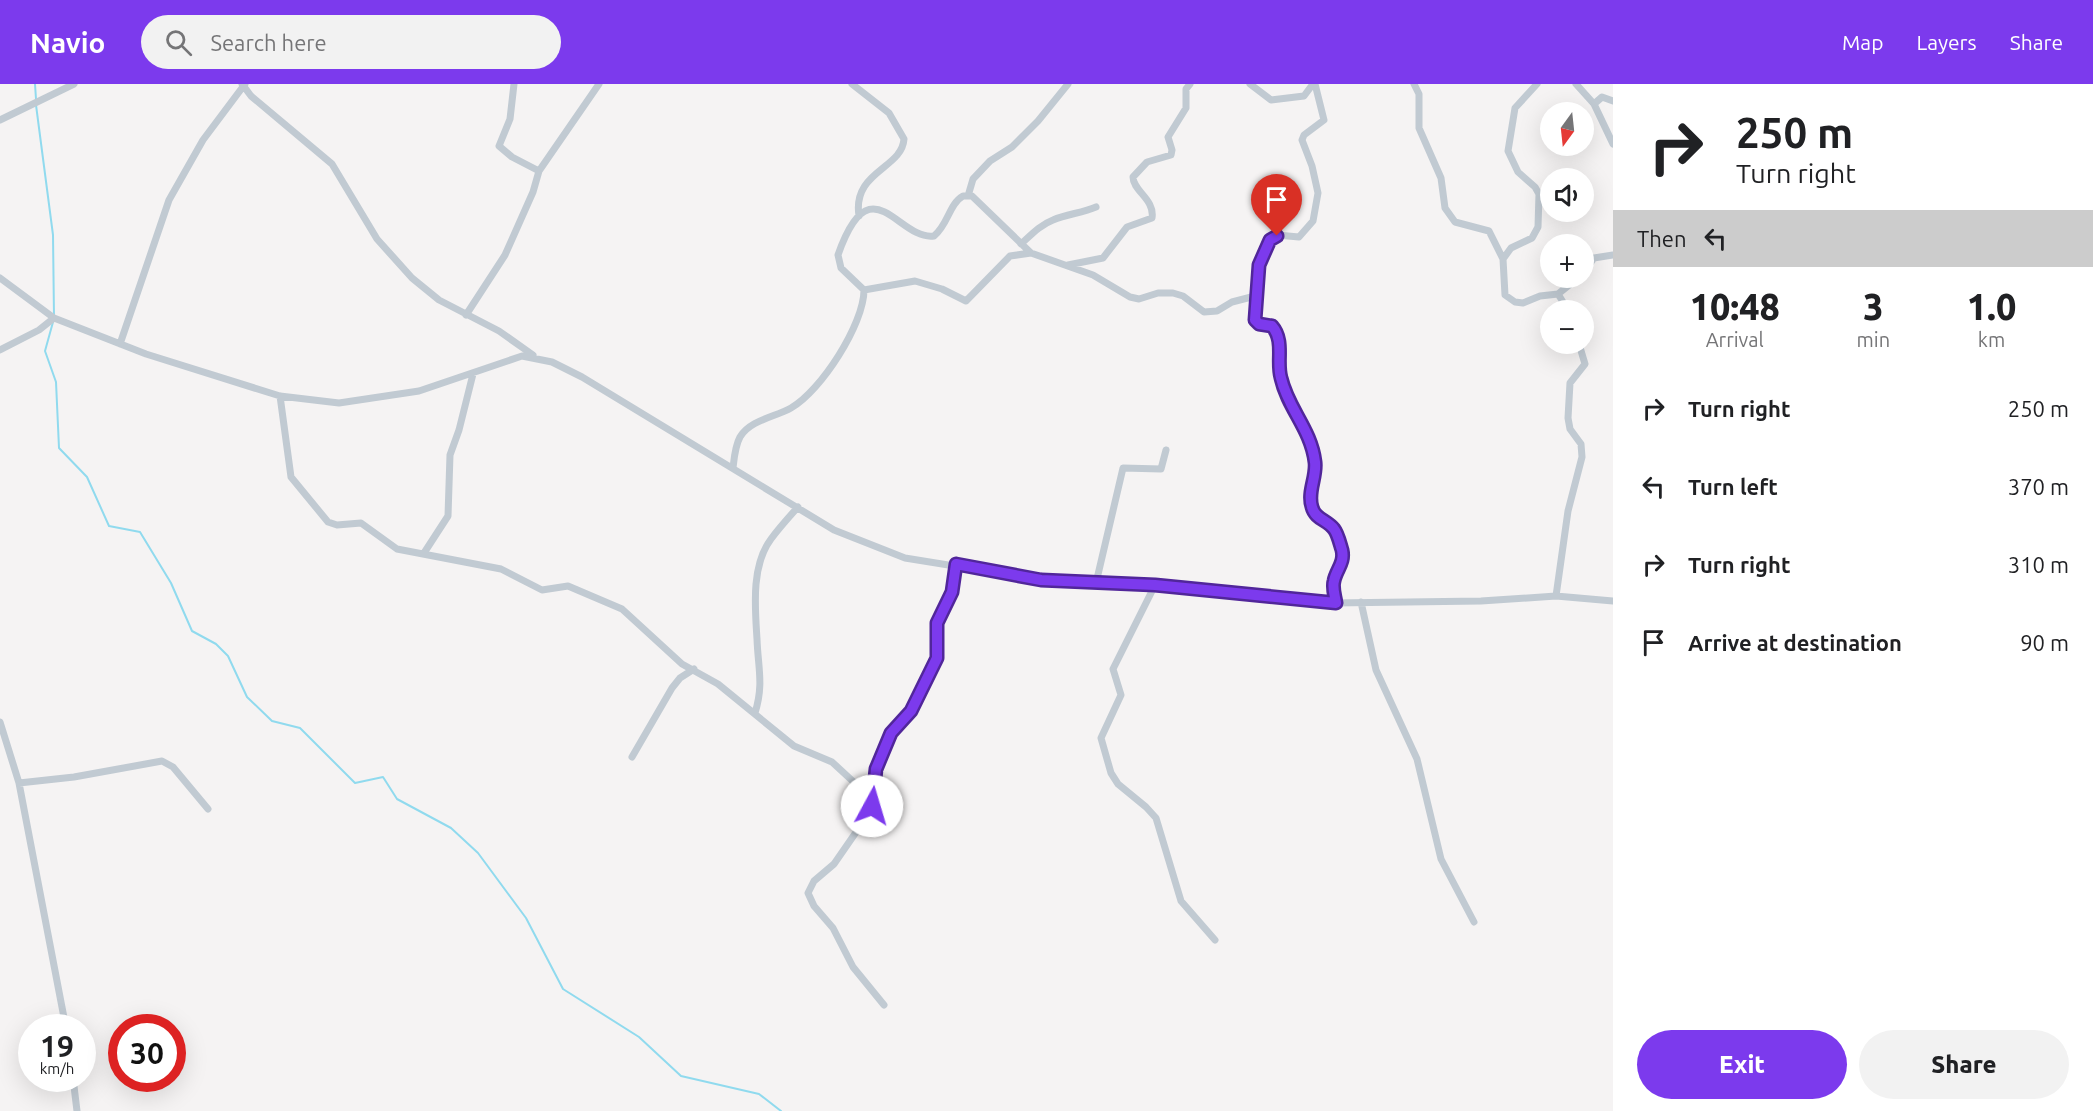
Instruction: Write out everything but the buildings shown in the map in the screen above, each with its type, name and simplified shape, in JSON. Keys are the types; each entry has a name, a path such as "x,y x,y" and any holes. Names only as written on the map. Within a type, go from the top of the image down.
{"street":[{"path":"0,120 74,84"},
{"path":"514,84 510,119 499,146 512,158 539,171"},
{"path":"466,315 505,255 533,192 539,171 599,84"},
{"path":"852,84 889,112 904,139 900,152 861,191 856,200 859,216"},
{"path":"1066,266 1103,258 1127,227 1152,218 1149,202 1133,182 1133,177 1147,162 1171,155 1172,150 1168,137 1186,108 1186,88 1190,84"},
{"path":"1250,84 1265,98 1273,100 1304,96 1314,84"},
{"path":"1314,84 1324,120 1304,135 1302,140 1312,166 1318,193 1313,221 1299,237 1277,236 1270,240 1257,271 1259,295 1255,320 1259,324 1272,326 1276,333 1284,392 1306,428 1315,461 1310,495 1312,508 1318,517 1334,529 1342,551 1342,563 1333,585 1336,603"},
{"path":"1414,84 1419,94 1419,128 1441,178 1445,208 1455,222 1489,231 1503,259 1507,298 1518,303 1544,295 1558,294 1566,288"},
{"path":"1503,259 1511,248 1532,238 1538,227 1539,194 1535,187 1518,172 1508,151 1515,108 1537,84"},
{"path":"1576,84 1592,102"},
{"path":"120,344 169,200 203,140 243,85 257,102 332,164 377,239 412,278 432,296 499,331 535,357 582,377 841,534 887,552 905,558 956,564 1041,580 1155,585 1336,603 1480,601 1556,596 1613,601"},
{"path":"864,290 841,268 838,261 840,250 859,216 868,210 878,210 896,217 924,236 934,236 948,220 954,203 968,196 973,179 990,161 1012,147 1038,122 1064,86"},
{"path":"1613,101 1602,97 1594,104 1613,144"},
{"path":"968,196 1031,253 1093,276 1130,297 1139,299 1173,293 1184,296 1197,308 1208,312 1221,309 1232,302 1259,295"},
{"path":"1021,244 1040,226 1054,219 1082,213 1096,207"},
{"path":"864,290 915,281 942,289 966,301 1010,256 1031,253"},
{"path":"1594,258 1613,255"},
{"path":"0,278 54,318 120,344 280,396 339,403 419,391 473,374 511,358 535,357"},
{"path":"733,468 737,444 744,432 765,418 794,406 818,385 834,365 862,301 864,290"},
{"path":"1558,294 1562,300"},
{"path":"0,350 39,330 54,318"},
{"path":"1556,596 1566,521 1582,457 1581,444 1570,429 1568,418 1571,380 1585,364 1582,354"},
{"path":"424,553 448,516 450,455 459,430 473,374"},
{"path":"280,396 291,477 321,515 337,525 361,523 397,549 501,569 542,590 568,586 617,606 657,638 682,664 718,684 794,746 832,762 858,786 864,787 873,781"},
{"path":"1096,583 1121,470 1126,466 1161,469 1166,450"},
{"path":"755,713 761,686 757,639 759,564 770,539 798,507"},
{"path":"884,1005 853,968 833,928 814,906 808,893 814,881 834,864 872,806 873,781 891,733 911,711 937,658 937,623 952,592 956,564"},
{"path":"1155,585 1113,669 1121,695 1103,732 1101,745 1118,784 1156,818 1181,901 1215,940"},
{"path":"1361,602 1376,670 1417,759 1441,859 1474,922"},
{"path":"632,757 672,688 680,678 693,669"},
{"path":"0,722 19,783 63,1014"},
{"path":"19,783 74,777 162,761 173,767 207,809"},
{"path":"75,1092 78,1111"}],"waterway":[{"path":"35,84 36,99"},
{"path":"36,105 53,235 54,317"},
{"path":"53,322 45,351 56,382 59,448 87,477 109,526 140,532 171,583 192,631 216,644 228,656 247,697 272,721 300,728 355,783 383,777 397,799 451,828 478,853 526,918 563,989 639,1037 681,1076 759,1094 781,1111"}],"route":[{"path":"872,806 876,769 891,733 911,711 939,653 937,623 952,592 956,564 1050,581 1155,585 1336,603 1333,585 1342,563 1342,551 1334,529 1318,517 1312,508 1310,495 1315,474 1315,461 1306,428 1284,392 1276,333 1272,326 1259,324 1255,320 1259,295 1257,277 1259,265 1271,238 1277,236"}]}
